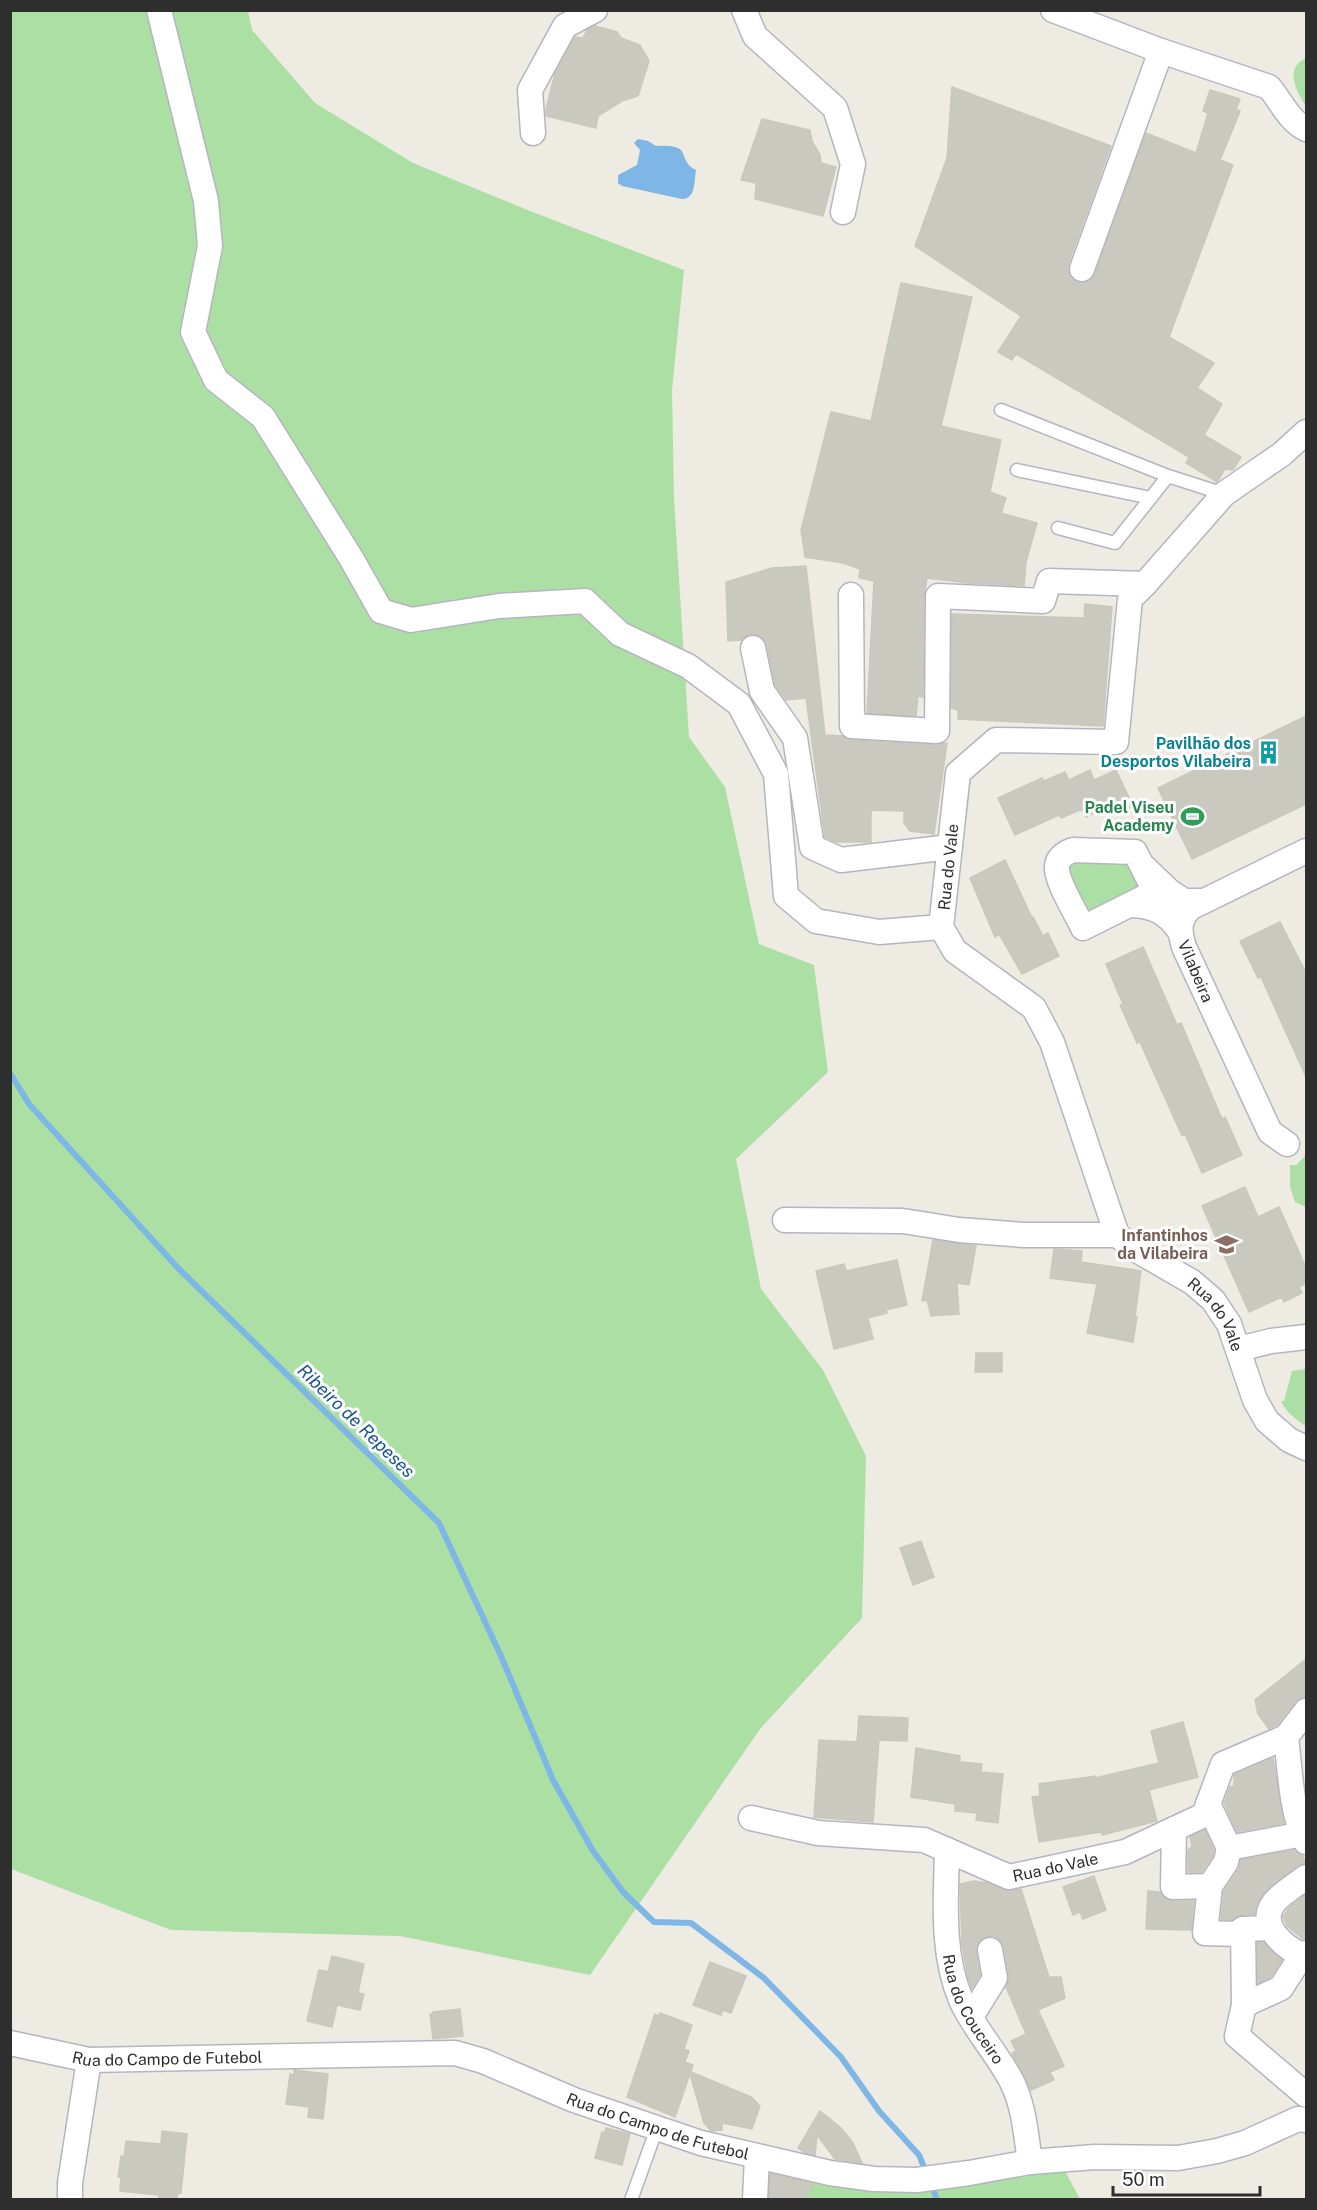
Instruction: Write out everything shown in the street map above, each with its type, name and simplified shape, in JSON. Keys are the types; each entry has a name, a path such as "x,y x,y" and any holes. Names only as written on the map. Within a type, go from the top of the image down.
{"street":[{"path":"159,10 206,201 210,246 193,332 216,380 263,417 381,610 411,620 499,606 585,601 620,634 688,666 739,704 776,774 786,896 816,921 879,932 941,927"},
{"path":"533,133 530,90 565,26 595,10"},
{"path":"744,10 755,36 835,108 853,164 843,212"},
{"path":"1053,10 1161,51 1269,87 1289,116 1306,129"},
{"path":"1082,269 1161,51"},
{"name":"Rua do Vale","path":"1306,432 1282,454 1224,494 1130,599 1116,742 996,740 958,773 941,927 955,951 1034,1008 1052,1042 1116,1235 1140,1252 1192,1282 1213,1300 1229,1324 1255,1400 1267,1421 1289,1440 1306,1448"},
{"path":"851,595 852,726 937,731 938,596 1043,601 1049,581 1145,584"},
{"path":"753,648 762,691 795,738 812,847 841,860 950,847"},
{"path":"1073,850 1135,852 1152,886 1149,895 1132,905 1083,928 1058,874 1059,860 1065,853 1073,850"},
{"name":"Vilabeira","path":"1287,1144 1270,1132 1179,930 1182,917 1190,908 1306,852"},
{"path":"1140,864 1184,902 1202,901"},
{"path":"1132,905 1158,909 1169,917 1179,930"},
{"path":"785,1220 903,1221 959,1230 1024,1235 1116,1235"},
{"path":"1239,1349 1272,1341 1306,1337"},
{"name":"Rua do Vale","path":"751,1818 818,1833 924,1840 1009,1877 1125,1852 1204,1815 1223,1764 1286,1737 1306,1712"},
{"path":"1229,1848 1305,1838 1293,1793 1286,1737"},
{"path":"1208,1804 1229,1848 1226,1862 1210,1886 1205,1933 1237,1934 1243,1929 1270,1928"},
{"path":"1174,1829 1173,1887 1210,1886"},
{"name":"Rua do Couceiro","path":"947,1850 946,1932 961,2000 1012,2082 1023,2115 1030,2162"},
{"path":"1244,2005 1281,1988 1304,1954 1290,1950 1270,1928 1269,1920 1272,1905 1306,1877"},
{"path":"1243,1929 1244,2005 1237,2036 1306,2095"},
{"path":"971,2017 995,1978 990,1950"},
{"name":"Rua do Campo de Futebol","path":"10,2043 89,2060 455,2053 483,2061 574,2100 701,2143 758,2157 874,2179 917,2180 969,2174 1030,2162 1095,2157 1178,2158 1245,2143 1298,2119 1306,2120"},
{"path":"70,2199 70,2183 89,2060"},
{"path":"755,2199 758,2157"}],"lane":[{"path":"1001,410 1168,476 1224,494"},
{"path":"1017,470 1151,498"},
{"path":"1058,528 1115,543 1168,476"},
{"path":"631,2199 657,2128"}],"green space":[{"path":"10,11 248,11 252,30 315,103 413,163 684,270 672,390 674,499 689,737 725,787 759,944 814,965 828,1072 736,1159 761,1289 823,1370 866,1456 862,1618 760,1729 590,1975 400,1936 171,1930 11,1869"},
{"path":"1306,58 1306,106 1296,87 1294,74 1299,62"},
{"path":"1075,862 1130,862 1146,885 1090,914 1069,874 1069,866"},
{"path":"1306,1155 1306,1207 1295,1202 1290,1187 1290,1165 1296,1165"},
{"path":"1306,1369 1306,1426 1286,1409 1281,1401 1284,1401 1292,1371"},
{"path":"757,2157 874,2179 1059,2160 1080,2199 755,2200"}],"water":[{"path":"638,139 656,146 680,149 686,161 696,170 694,189 690,196 682,199 622,186 618,183 618,175 637,165 640,150 634,143"}],"building":[{"path":"595,26 617,32 621,38 640,45 649,61 638,96 622,101 598,116 596,128 546,116 555,73 575,37 583,38 587,30"},
{"path":"952,87 1111,146 1068,265 1071,278 1084,283 1091,280 1095,274 1146,133 1196,153 1208,113 1203,111 1210,90 1240,99 1236,109 1240,111 1220,160 1233,165 1169,337 1214,363 1197,388 1222,404 1204,435 1241,457 1233,470 1225,469 1217,482 1186,463 1189,457 1016,354 1012,360 998,352 1021,316 915,246 947,158"},
{"path":"762,119 810,130 821,163 836,167 823,216 755,199 756,183 741,180"},
{"path":"901,283 972,297 941,426 1001,440 990,492 1006,498 1001,513 1037,523 1026,562 1024,586 927,578 924,596 923,697 918,696 916,716 867,713 874,581 859,578 860,569 843,563 805,557 801,530 831,412 871,421"},
{"path":"806,566 825,735 843,736 851,740 936,745 947,743 934,834 910,831 904,823 904,811 871,810 871,842 836,842 825,837 806,698 786,700 775,685 767,645 763,638 751,634 742,640 728,641 726,582 772,568"},
{"path":"1085,604 1112,607 1103,726 958,719 958,710 951,708 952,614 1084,618"},
{"name":"Pavilhão dos Desportos Vilabeira","path":"1306,716 1306,804 1192,859 1158,788"},
{"path":"1090,770 1094,780 1116,770 1133,806 1111,816 1107,807 1086,817 1082,809 1061,818 1059,815 1015,835 998,798 1042,778 1044,781 1065,772 1069,780"},
{"path":"1005,860 1032,918 1043,936 1048,933 1059,956 1022,974 999,934 995,937 970,878"},
{"path":"1280,922 1306,973 1306,1077 1261,977 1258,978 1240,941"},
{"path":"1143,947 1177,1025 1181,1023 1222,1119 1225,1117 1242,1155 1202,1173 1185,1134 1182,1136 1140,1042 1137,1043 1120,1005 1123,1004 1106,964"},
{"path":"1245,1187 1258,1217 1279,1207 1306,1268 1306,1283 1299,1287 1302,1293 1284,1302 1282,1297 1249,1312 1202,1206"},
{"path":"933,1240 976,1246 969,1285 957,1283 959,1314 931,1316 927,1300 922,1301"},
{"path":"1054,1249 1082,1251 1081,1262 1141,1271 1133,1342 1087,1333 1097,1284 1050,1278"},
{"path":"897,1260 907,1305 886,1310 887,1313 868,1318 873,1339 834,1349 816,1271 844,1264 846,1271"},
{"path":"976,1353 1002,1353 1002,1372 975,1372"},
{"path":"921,1541 934,1577 913,1585 900,1548"},
{"path":"1306,1659 1306,1697 1295,1702 1277,1725 1269,1729 1258,1714 1255,1700"},
{"path":"859,1716 908,1718 907,1741 879,1740 873,1822 814,1817 819,1740 857,1742"},
{"path":"1183,1722 1198,1777 1149,1790 1157,1821 1102,1835 1101,1832 1039,1842 1032,1797 1040,1796 1039,1784 1095,1776 1095,1778 1159,1763 1151,1731"},
{"path":"916,1748 960,1756 960,1762 982,1764 981,1772 1003,1774 998,1823 976,1820 977,1813 955,1811 955,1804 911,1797"},
{"path":"1273,1758 1284,1823 1237,1832 1226,1808 1230,1805 1225,1806 1224,1803 1230,1787 1234,1786 1234,1775"},
{"path":"1205,1830 1214,1850 1213,1856 1202,1872 1188,1872 1188,1850 1192,1846 1190,1837"},
{"path":"1295,1850 1303,1856 1304,1860 1306,1859 1306,1863 1297,1866 1266,1890 1256,1906 1255,1914 1242,1915 1232,1920 1221,1919 1224,1891 1238,1870 1241,1860"},
{"path":"1094,1876 1106,1910 1083,1919 1080,1912 1073,1915 1063,1887"},
{"path":"974,1881 987,1883 1004,1890 1021,1889 1049,1977 1061,1977 1065,1998 1038,2010 1064,2066 1050,2072 1054,2080 1031,2090 1012,2053 1016,2051 1011,2041 1026,2034 1006,1987 1009,1976 1004,1947 1000,1940 994,1936 988,1936 980,1940 976,1946 976,1952 980,1975 972,1988 968,1978 962,1944 960,1884"},
{"path":"1148,1891 1160,1892 1166,1899 1173,1901 1194,1901 1191,1930 1146,1929"},
{"path":"1306,1894 1306,1939 1303,1939 1287,1926 1283,1916"},
{"path":"1263,1942 1282,1960 1271,1977 1258,1983 1257,1943"},
{"path":"332,1956 364,1964 358,1993 364,1994 360,2010 337,2005 332,2027 307,2021 319,1970 328,1972"},
{"path":"710,1962 746,1976 731,2013 723,2010 721,2015 693,2005"},
{"path":"460,2009 463,2036 433,2039 430,2014"},
{"path":"660,2013 692,2025 684,2049 689,2051 685,2062 693,2065 691,2072 751,2097 760,2106 752,2129 722,2123 722,2130 711,2131 704,2123 690,2074 675,2117 627,2097 655,2014 659,2016"},
{"path":"294,2070 328,2074 323,2119 308,2117 309,2107 286,2104 290,2074 294,2075"},
{"path":"820,2111 841,2128 853,2143 862,2163 835,2159 817,2135 815,2155 805,2153 798,2148"},
{"path":"606,2128 630,2134 622,2165 595,2158 602,2132 605,2133"},
{"path":"162,2131 187,2134 181,2193 178,2192 177,2199 159,2199 159,2195 120,2191 121,2177 118,2177 126,2141 161,2144"},
{"path":"770,2174 812,2183 811,2192 806,2191 807,2199 769,2199"}],"waterway":[{"name":"Ribeiro de Repeses","path":"10,1073 29,1104 178,1268 439,1523 501,1656 553,1780 593,1851 623,1892 654,1922 691,1923 764,1978 841,2057 879,2111 919,2155 927,2174"},
{"path":"931,2183 937,2200"}],"place":[{"name":"Pavilhão dos Desportos Vilabeira","path":"1269,752"},
{"name":"Padel Viseu Academy","path":"1192,816"},
{"name":"Infantinhos da Vilabeira","path":"1226,1244"}]}
